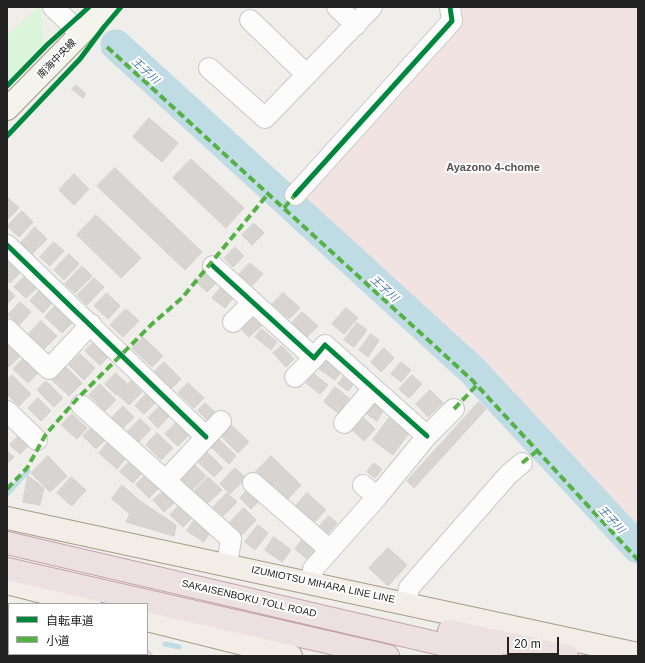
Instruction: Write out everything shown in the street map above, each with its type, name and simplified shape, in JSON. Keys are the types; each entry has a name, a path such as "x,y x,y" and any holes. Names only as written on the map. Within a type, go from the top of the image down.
{"highway":[{"name":"SAKAISENBOKU TOLL ROAD","path":"7,543 492,656"},
{"path":"7,569 128,603"},
{"path":"7,569 388,656"},
{"path":"175,582 385,619 567,656"},
{"path":"148,608 337,656"}],"main road":[{"name":"IZUMIOTSU MIHARA LINE LINE","path":"7,518 406,603 615,652 638,654"},
{"path":"7,583 84,603"},
{"path":"148,620 291,656"}],"street":[{"path":"53,7 81,34"},
{"name":"南海中央線","path":"7,109 106,7"},
{"path":"336,7 356,25"},
{"path":"209,68 265,118 372,7"},
{"path":"295,196 452,21 450,7"},
{"path":"250,20 307,75"},
{"path":"7,244 206,437"},
{"path":"213,266 314,358"},
{"path":"234,322 253,302"},
{"path":"7,329 49,369 91,324"},
{"path":"295,377 325,345 427,436"},
{"path":"344,423 374,389"},
{"path":"81,405 231,539 227,565"},
{"path":"312,583 313,569 330,550 370,491 454,409"},
{"path":"7,412 25,435"},
{"path":"166,480 221,421"},
{"path":"406,603 409,588 453,525 509,467"},
{"path":"253,483 273,512 330,550"}],"shaded area":[{"path":"461,7 638,7 638,529 483,373 300,202 462,24"}],"green space":[{"path":"39,7 42,12 44,43 7,81 7,35"}],"building":[{"path":"76,85 86,94 83,98 72,89"},
{"path":"149,118 178,143 162,162 133,137"},
{"path":"191,159 244,208 226,228 173,178"},
{"path":"115,168 202,252 185,270 97,186"},
{"path":"74,174 89,189 74,205 59,190"},
{"path":"7,197 19,208 7,220"},
{"path":"22,211 33,222 19,237 7,226"},
{"path":"96,215 141,258 121,278 77,235"},
{"path":"254,223 264,233 252,245 242,235"},
{"path":"35,227 47,239 32,254 21,243"},
{"path":"54,242 64,251 50,266 40,257"},
{"path":"235,247 244,256 233,267 224,258"},
{"path":"69,254 79,264 64,280 54,270"},
{"path":"7,258 23,270 10,283 7,280"},
{"path":"250,263 263,274 252,286 239,274"},
{"path":"82,266 92,276 75,293 65,284"},
{"path":"209,269 220,279 207,292 196,282"},
{"path":"27,274 39,286 26,298 14,287"},
{"path":"94,278 104,287 87,305 77,295"},
{"path":"224,284 236,294 225,308 212,298"},
{"path":"7,288 15,296 7,304"},
{"path":"39,291 52,303 43,313 30,301"},
{"path":"107,293 120,306 108,319 94,306"},
{"path":"283,293 300,308 289,319 272,304"},
{"path":"20,302 31,312 19,325 8,315"},
{"path":"57,304 74,321 62,333 45,317"},
{"path":"346,308 358,318 344,334 332,324"},
{"path":"126,309 139,321 123,337 110,325"},
{"path":"302,312 318,326 307,337 292,323"},
{"path":"251,315 261,326 249,337 239,327"},
{"path":"41,321 57,336 43,350 28,335"},
{"path":"357,323 367,330 354,347 344,340"},
{"path":"262,329 277,342 271,350 255,337"},
{"path":"371,334 379,340 368,357 359,350"},
{"path":"143,337 163,356 152,367 132,348"},
{"path":"7,339 23,353 9,367 7,365"},
{"path":"96,340 111,354 100,365 85,351"},
{"path":"282,346 294,359 286,367 273,353"},
{"path":"384,348 394,358 381,372 371,362"},
{"path":"80,354 95,368 84,380 69,365"},
{"path":"25,357 40,371 28,383 13,369"},
{"path":"326,360 341,372 335,380 319,369"},
{"path":"164,362 181,379 171,389 154,372"},
{"path":"401,362 411,370 401,382 391,374"},
{"path":"65,366 82,383 69,396 52,380"},
{"path":"116,373 127,384 116,395 105,384"},
{"path":"313,373 328,385 320,394 306,383"},
{"path":"12,375 31,394 19,406 7,394 7,380"},
{"path":"412,375 422,384 409,398 399,389"},
{"path":"343,377 353,385 348,391 338,384"},
{"path":"46,381 63,398 54,407 37,390"},
{"path":"131,381 142,392 129,405 118,395"},
{"path":"188,383 204,398 194,408 178,393"},
{"path":"100,384 116,400 105,411 89,395"},
{"path":"335,387 349,398 338,413 324,402"},
{"path":"430,390 443,403 428,417 416,404"},
{"path":"148,392 157,401 144,414 135,406"},
{"path":"38,398 51,411 41,421 28,408"},
{"path":"370,399 384,409 377,421 362,411"},
{"path":"479,402 486,409 414,488 407,481"},
{"path":"205,403 215,412 207,420 198,411"},
{"path":"123,406 134,417 122,429 111,419"},
{"path":"160,406 170,415 158,428 148,418"},
{"path":"72,414 87,428 77,439 61,425"},
{"path":"362,416 375,429 364,441 350,428"},
{"path":"389,418 409,433 393,455 373,440"},
{"path":"140,419 151,429 138,443 127,432"},
{"path":"228,422 249,442 238,453 218,433"},
{"path":"176,423 189,435 178,446 165,434"},
{"path":"94,425 107,438 96,449 83,436"},
{"path":"157,433 173,448 161,460 146,445"},
{"path":"20,434 30,444 20,454 10,445"},
{"path":"218,438 236,456 229,464 210,446"},
{"path":"109,441 127,457 117,469 99,453"},
{"path":"7,451 14,457 7,464"},
{"path":"207,452 223,468 214,477 198,462"},
{"path":"48,456 67,476 50,492 31,473"},
{"path":"271,456 301,485 284,503 254,474"},
{"path":"131,460 144,471 133,483 120,472"},
{"path":"193,463 206,476 191,491 178,479"},
{"path":"374,463 382,469 375,478 367,472"},
{"path":"235,468 246,478 230,494 220,484"},
{"path":"146,474 160,487 149,498 136,485"},
{"path":"28,476 44,488 40,505 23,502"},
{"path":"71,477 86,490 72,506 57,493"},
{"path":"208,477 222,490 207,504 194,491"},
{"path":"122,485 140,501 176,525 174,536 126,522 130,514 112,499"},
{"path":"252,485 264,496 251,509 240,498"},
{"path":"166,489 177,500 164,512 153,500"},
{"path":"227,493 237,502 223,516 213,507"},
{"path":"307,493 326,510 311,526 293,509"},
{"path":"181,504 194,516 183,527 170,515"},
{"path":"244,508 256,520 242,535 229,523"},
{"path":"197,516 213,527 204,542 187,531"},
{"path":"329,516 337,523 327,535 318,528"},
{"path":"258,525 268,533 255,550 245,542"},
{"path":"274,537 291,550 282,562 265,550"},
{"path":"304,538 317,549 308,560 295,549"},
{"path":"388,548 407,565 388,586 369,568"},
{"path":"148,650 154,656 121,656 148,655"},
{"path":"84,655 107,656 86,656"}],"waterway":[{"name":"王子川","path":"116,45 473,371 638,548"},
{"path":"7,494 28,471"},
{"path":"165,644 179,647"}],"marked path":[{"path":"107,47 472,380 638,560"},
{"path":"7,489 27,468 46,434 77,399 152,324 182,298 268,194"},
{"path":"284,208 295,195"},
{"path":"454,409 477,385"},
{"path":"522,463 537,451"}],"cycle path":[{"path":"7,86 48,44 89,7"},
{"path":"7,136 80,59 121,7"},
{"path":"295,195 452,21 450,7"},
{"path":"7,245 206,437"},
{"path":"213,266 314,358 325,345 427,436"}],"district":[{"name":"Ayazono 4-chome","path":"493,168"}]}
